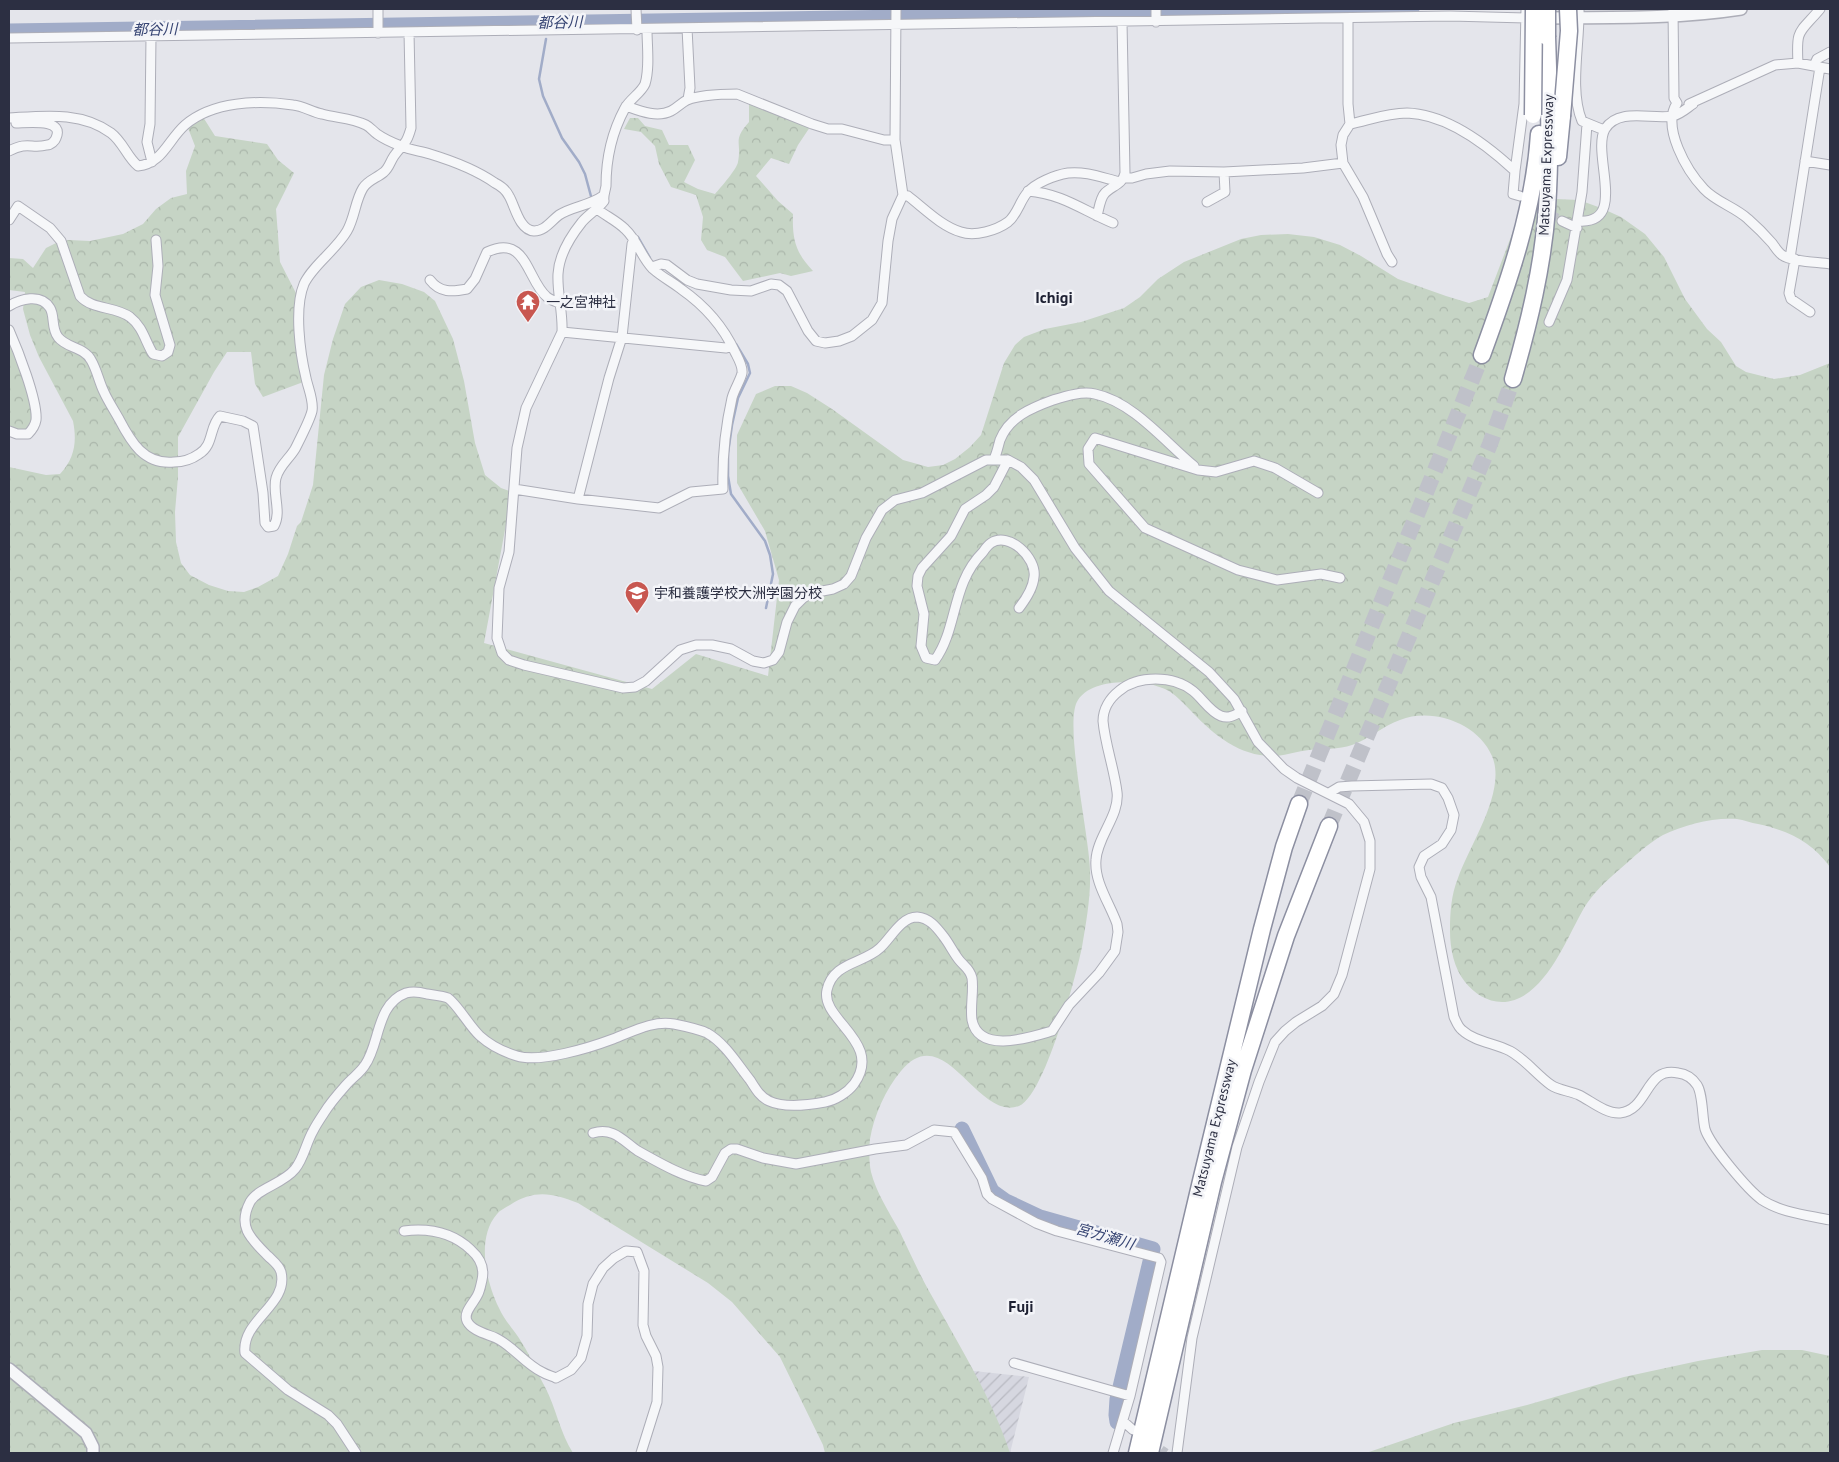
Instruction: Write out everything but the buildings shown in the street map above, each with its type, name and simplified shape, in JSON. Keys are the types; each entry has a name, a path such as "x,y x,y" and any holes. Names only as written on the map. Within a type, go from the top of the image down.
{"highway":[{"name":"Matsuyama Expressway","path":"1514,379 1552,216 1546,115 1547,9"},
{"path":"1529,12 1546,115"},
{"path":"1546,115 1576,12"},
{"name":"Matsuyama Expressway","path":"1482,355 1510,276 1525,221 1546,115"},
{"name":"Matsuyama Expressway","path":"1137,1453 1258,948 1284,847 1299,804"},
{"name":"Matsuyama Expressway","path":"1150,1453 1213,1182 1243,1070 1286,936 1329,826"}],"street":[{"path":"378,9 378,28"},
{"path":"9,38 120,32 151,36 378,28 409,32 639,22 687,28 770,26 896,17 1122,22 1156,16 1348,18 1529,12 1673,12 1712,14 1741,9"},
{"path":"1798,63 1798,35 1820,9"},
{"path":"1520,196 1513,194 1524,104 1529,12"},
{"path":"1576,12 1577,110 1582,121 1604,130"},
{"path":"1673,12 1674,98 1676,103 1673,116 1673,132 1676,144 1691,172 1704,190 1747,218 1782,255 1793,259 1830,264"},
{"path":"654,266 667,266 687,280 697,284 730,290 751,291 771,284 779,285 787,291 808,331 816,341 825,343 839,341 852,336 872,320 882,303 892,219 903,195 895,140 896,17"},
{"path":"1348,18 1348,104 1350,124 1343,135 1341,145 1343,163 1350,178 1363,197 1392,262"},
{"path":"639,22 647,69 645,85 626,106 618,125 607,157 604,201 583,221 568,241 562,256 558,275 562,332 526,408 522,421 517,448 509,552 499,588 497,638 502,653 509,660 524,665 623,688 635,687 646,681 680,650 696,645 712,645 731,649 758,662 764,663 773,660 779,652 787,622 794,606 812,593 833,589 844,584 851,576 866,538 882,510 895,500 922,493 986,460 1008,460 1020,467 1034,480 1075,548 1109,591 1209,672 1234,699 1258,742 1284,769 1297,778 1349,804 1364,822 1370,841 1370,868 1342,975 1334,994 1322,1006 1285,1030 1275,1042 1237,1147 1192,1338 1177,1453"},
{"path":"1122,22 1122,180"},
{"path":"687,28 690,88 688,99"},
{"path":"9,306 16,301 31,298 42,301 50,308 53,328 57,336 64,343 83,352 91,359 104,392 131,442 148,458 167,463 181,462 197,456 210,443 215,421 220,416 243,421 253,426 262,484 265,523 268,527 274,526 278,520 274,488 276,476 294,450 312,411 312,401 300,352 300,301 304,284 347,232 363,187 369,180 384,172 394,156 408,141 411,128 409,32"},
{"path":"151,36 150,124 147,142 152,162"},
{"path":"1810,312 1791,299 1789,293 1817,59 1830,52"},
{"path":"1562,221 1577,224 1597,216 1604,209 1606,193 1602,141 1604,130 1612,121 1626,116 1673,116 1693,104 1775,65 1798,63 1830,69"},
{"path":"626,106 643,112 658,114 671,111 688,99 737,94 828,129 842,129 884,140 895,140"},
{"path":"9,118 51,116 71,117 90,122 112,134 138,166 152,162 161,156 172,139 185,126 201,115 219,108 244,103 295,105 320,114 358,122 403,147 461,164 495,183 508,195 523,225 528,229 535,231 543,229 558,216 570,209 588,205 603,196"},
{"path":"1676,103 1683,105 1693,104"},
{"path":"1350,124 1385,115 1408,113 1429,118 1453,126 1472,137 1515,171"},
{"path":"9,122 49,123 55,126 58,131 53,142 47,145 26,144 17,146 9,151"},
{"path":"1549,322 1567,280 1582,192 1587,124"},
{"path":"1805,161 1830,165"},
{"path":"903,195 908,196 939,220 960,232 969,234 982,233 1009,222 1028,191 1056,176 1067,173 1084,173 1122,180 1170,171 1224,172 1303,168 1343,163"},
{"path":"1207,202 1225,192 1224,172"},
{"path":"1097,216 1103,195 1122,180"},
{"path":"1028,191 1038,191 1054,195 1113,223"},
{"path":"9,220 18,206 50,228 61,241 80,296 86,303 120,311 130,317 139,326 153,354 162,356 168,352 170,345 155,295 158,266 156,240"},
{"path":"514,489 578,499 659,508 691,492 723,489 722,459 726,424 735,388 742,374 742,367 716,320 683,290 659,274 654,266 642,256 638,246 626,229 596,210"},
{"path":"578,499 609,378 622,337 631,250 634,240"},
{"path":"430,280 436,288 452,292 467,289 475,279 487,252 496,248 512,250 524,258 546,296 561,304"},
{"path":"9,330 26,377 36,421 28,434 17,434 9,431"},
{"path":"562,332 726,348 732,346"},
{"path":"994,459 1000,440 1009,425 1018,416 1034,407 1059,398 1081,394 1095,394 1111,400 1139,417 1198,470"},
{"path":"1318,493 1275,468 1254,461 1216,472 1198,470 1095,438 1088,450 1089,464 1145,528 1158,535 1238,570 1277,580 1321,574 1340,578"},
{"path":"1008,460 994,487 986,495 965,509 952,536 922,568 918,576 918,586 924,614 922,653 926,658 935,660 943,649 960,586 975,560 991,543 1000,540 1015,544 1025,551 1033,564 1035,576 1030,593 1019,608"},
{"path":"356,1453 338,1424 328,1415 288,1390 246,1353 244,1345 252,1328 278,1294 282,1276 280,1267 255,1244 247,1233 245,1222 251,1201 258,1193 279,1183 293,1173 300,1163 312,1132 327,1108 368,1061 378,1029 387,1010 397,999 407,993 418,992 448,998 479,1036 494,1046 516,1056 533,1059 589,1047 641,1028 670,1023 707,1033 719,1042 734,1059 759,1094 768,1100 782,1104 828,1102 848,1090 856,1081 860,1073 862,1058 852,1036 828,1002 826,992 830,983 838,970 846,964 865,959 879,949 905,921 915,917 930,920 970,973 973,1024 983,1036 1015,1042 1052,1031 1069,1005 1100,972 1115,951 1118,932 1117,924 1100,884 1096,861 1099,843 1111,820 1118,794 1103,719 1108,703 1127,684 1139,680 1165,680 1181,684 1193,691 1220,716 1229,718 1242,711"},
{"path":"1329,793 1339,788 1352,786 1431,784 1442,788 1448,798 1454,815 1451,830 1442,844 1424,856 1419,867 1421,877 1431,897 1454,1017 1460,1029 1474,1038 1508,1050 1523,1058 1552,1086 1578,1095 1606,1110 1620,1113 1632,1109 1655,1078 1664,1073 1678,1073 1691,1078 1700,1090 1706,1132 1746,1186 1772,1206 1794,1213 1830,1220"},
{"path":"593,1133 601,1130 616,1135 655,1160 697,1179 706,1180 712,1177 725,1153 730,1149 737,1149 763,1158 796,1164 874,1149 906,1145 934,1130 954,1132 982,1178 987,1194 992,1199 1036,1223 1056,1231 1159,1258 1161,1262 1124,1422 1113,1453"},
{"path":"404,1232 418,1230 449,1235 463,1242 479,1258 483,1267 483,1278 478,1295 467,1312 468,1324 481,1333 498,1339 541,1372 556,1378 571,1370 581,1358 587,1336 588,1304 593,1284 603,1268 614,1258 626,1251 637,1252 644,1271 643,1324 646,1336 656,1356 658,1367 657,1402 641,1453"},
{"path":"1014,1363 1130,1396"},
{"path":"9,1369 86,1433 93,1447 93,1453"},
{"path":"1124,1422 1133,1430"}],"shaded area":[{"path":"965,1370 1029,1377 1010,1453"}],"green space":[{"path":"749,98 812,124 798,145 789,164 771,158 756,176 778,201 793,214 793,231 796,246 813,271 791,276 780,273 743,281 725,257 707,250 701,240 703,217 696,195 671,187 659,164 655,146 641,132 624,129 630,118 638,118 645,126 662,130 669,145 688,145 695,160 684,182 715,194 737,165 739,137 749,122"},
{"path":"203,117 215,136 267,144 278,160 294,173 276,209 280,262 300,301 306,381 263,397 255,384 251,352 227,352 214,372 178,437 178,477 175,512 176,542 181,563 190,575 209,585 228,591 244,592 278,576 288,554 297,526 301,522 313,485 324,375 333,339 345,304 361,287 379,280 402,284 424,292 435,301 453,339 464,381 475,443 485,475 501,488 512,492 484,643 652,689 696,654 768,676 779,580 765,531 737,483 737,435 756,394 775,386 791,386 807,393 832,409 903,460 928,467 943,465 955,459 981,435 1004,363 1015,345 1024,337 1045,329 1081,322 1124,308 1140,297 1158,279 1184,262 1241,239 1261,235 1288,234 1314,237 1340,245 1398,279 1469,303 1488,297 1517,221 1532,211 1556,199 1579,200 1621,217 1645,234 1664,257 1685,299 1707,329 1721,342 1736,366 1746,372 1774,379 1800,375 1830,363 1830,867 1815,850 1798,838 1780,830 1740,819 1709,821 1671,831 1646,847 1596,892 1584,908 1561,951 1542,980 1517,999 1496,1002 1486,999 1477,993 1461,977 1453,958 1450,938 1452,897 1485,817 1495,785 1495,770 1492,756 1485,744 1476,735 1453,721 1439,717 1413,716 1400,720 1347,747 1314,749 1277,756 1264,756 1230,744 1210,730 1169,691 1148,684 1133,682 1100,685 1082,695 1074,712 1075,755 1089,855 1090,890 1087,919 1079,962 1066,1007 1049,1059 1039,1081 1029,1097 1019,1106 1004,1107 989,1100 947,1063 932,1056 917,1058 901,1071 890,1086 881,1103 870,1139 870,1168 876,1187 924,1281 985,1393 1010,1453 825,1453 823,1445 780,1357 732,1302 708,1283 578,1203 544,1194 519,1200 498,1213 487,1235 485,1260 490,1286 499,1308 531,1359 549,1395 573,1453 9,1453 9,467 46,475 60,474 72,455 75,435 73,421 39,357 30,335 23,309 25,292 9,290 9,258 23,259 33,268 46,248 58,242 69,240 90,241 123,234 143,224 156,209 171,198 187,194 186,171 195,146 188,128"},
{"path":"9,330 36,421 28,434 9,431"},
{"path":"1762,1350 1802,1350 1830,1356 1830,1453 1366,1453 1454,1423 1527,1405 1624,1377"}],"waterway":[{"name":"都谷川","path":"9,31 1412,9"},
{"path":"546,39 539,79 543,96 562,138 585,174 592,200"},
{"path":"638,237 650,258"},
{"path":"736,344 748,364 750,373 738,398 732,425 728,453 728,476 731,494 765,541 770,555 773,574 766,608"},
{"name":"宮ガ瀬川","path":"962,1129 992,1191 1006,1201 1040,1217 1153,1249 1120,1387"},
{"name":"宮ガ瀬川","path":"1117,1399 1117,1422"}],"tunnel":[{"path":"1526,200 1562,221"},
{"path":"1299,804 1482,355"},
{"path":"1329,826 1490,444 1513,379"},
{"path":"1150,1442 1166,1453"}],"place":[{"name":"一之宮神社","path":"528,323"},
{"name":"宇和養護学校大洲学園分校","path":"637,614"}],"district":[{"name":"Ichigi","path":"1054,297"},
{"name":"Fuji","path":"1021,1306"}]}
